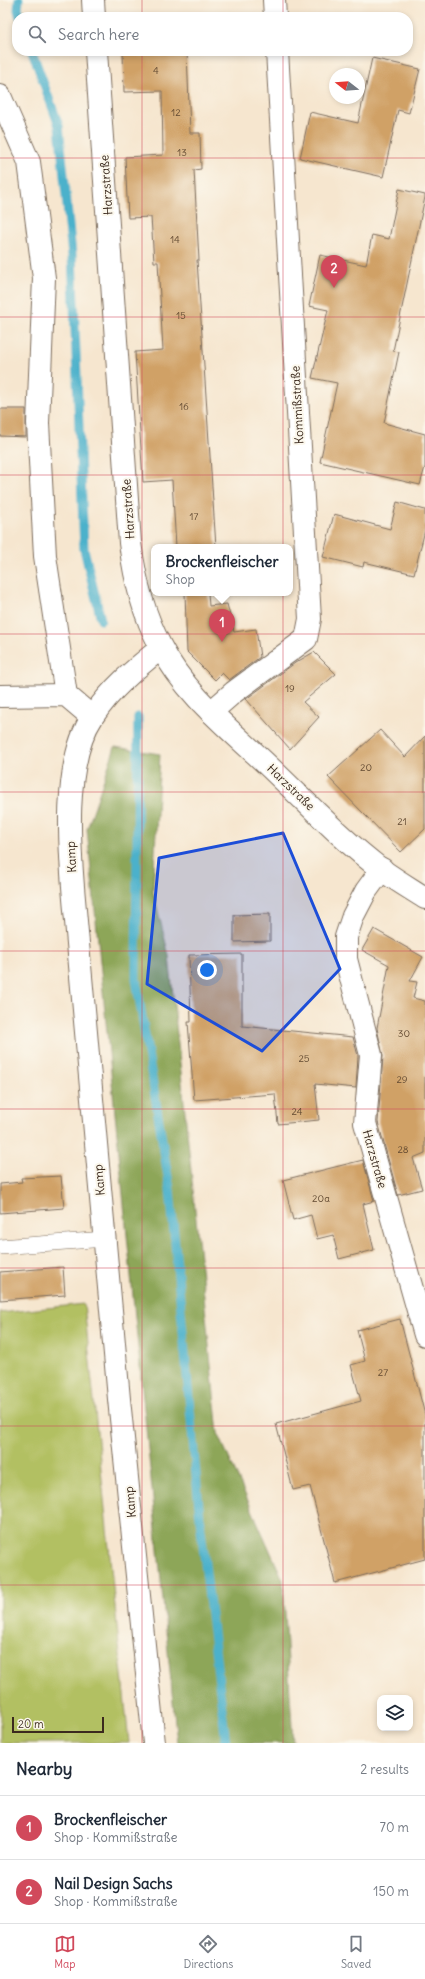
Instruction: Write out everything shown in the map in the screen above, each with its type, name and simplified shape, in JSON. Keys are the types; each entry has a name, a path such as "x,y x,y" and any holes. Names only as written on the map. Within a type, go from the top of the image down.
{"street":[{"path":"93,0 94,12"},
{"path":"274,0 275,12"},
{"name":"Harzstraße","path":"96,56 130,543 134,574 144,610 161,648 182,682 211,712 313,808 382,869 425,898"},
{"name":"Kommißstraße","path":"211,712 234,692 306,639 310,620 276,56"},
{"path":"0,96 29,162 44,278 38,438 45,556 66,695"},
{"name":"Kamp","path":"154,1743 119,1399 70,854 70,810 74,769 80,742 92,717 126,677 161,648"},
{"path":"0,696 66,695 92,717"},
{"name":"Harzstraße","path":"382,869 366,891 353,916 346,936 346,959 371,1055 365,1123 425,1335"}],"lane":[{"path":"0,1247 105,1239"}],"highlighted area":[{"path":"283,833 340,969 262,1051 147,984 159,858"}],"green space":[{"path":"115,747 160,754 153,891 169,956 218,1433 283,1580 293,1743 177,1743 87,829"},
{"path":"84,1304 129,1743 0,1743 0,1313"}],"building":[{"path":"123,56 187,56 190,133 200,133 201,169 194,170 199,260 197,260 216,544 176,544 172,480 143,482 135,352 163,350 158,262 154,262 151,217 128,218 125,157 163,155 162,91 124,92"},
{"path":"372,58 420,69 409,113 398,110 383,177 300,158 310,112 358,123 362,104 365,104 365,90"},
{"path":"399,189 425,195 425,197 393,351 399,352 384,423 425,434 425,467 420,485 320,462 337,383 312,378 328,310 309,306 320,255 366,265 372,235 389,239"},
{"path":"0,409 26,409 26,437 0,436"},
{"path":"397,502 425,510 425,530 414,574 364,562 363,567 323,557 334,514 390,529"},
{"path":"185,596 208,596 209,606 227,604 234,632 256,629 260,657 229,680 222,673 215,680 187,652"},
{"path":"314,652 336,674 303,702 319,717 290,749 246,699 295,663"},
{"path":"380,730 405,757 425,736 425,829 401,852 328,777"},
{"path":"270,914 270,941 234,942 234,915"},
{"path":"374,929 423,957 410,981 417,982 413,998 425,1001 425,1153 413,1158 422,1189 398,1195 378,1122 383,1056 377,1028 389,965 362,950"},
{"path":"242,954 242,1026 353,1037 358,1056 356,1088 315,1084 319,1120 278,1124 275,1094 194,1100 188,1022 191,1022 189,955"},
{"path":"363,1160 374,1201 363,1204 374,1250 339,1259 333,1235 317,1239 311,1215 293,1220 283,1180"},
{"path":"61,1176 64,1208 0,1213 0,1184 22,1182 21,1178"},
{"path":"63,1267 65,1295 0,1300 0,1272"},
{"path":"400,1319 425,1415 425,1559 335,1583 310,1486 293,1490 276,1424 361,1401 351,1365 365,1361 357,1330"}],"waterway":[{"path":"19,0 19,12"},
{"path":"34,56 59,126 72,255 84,549 101,620"},
{"path":"138,717 136,979 170,1189 201,1529 226,1743"}],"place":[{"name":"Nail Design Sachs","path":"334,288"},
{"name":"Brockenfleischer","path":"222,642"}]}
